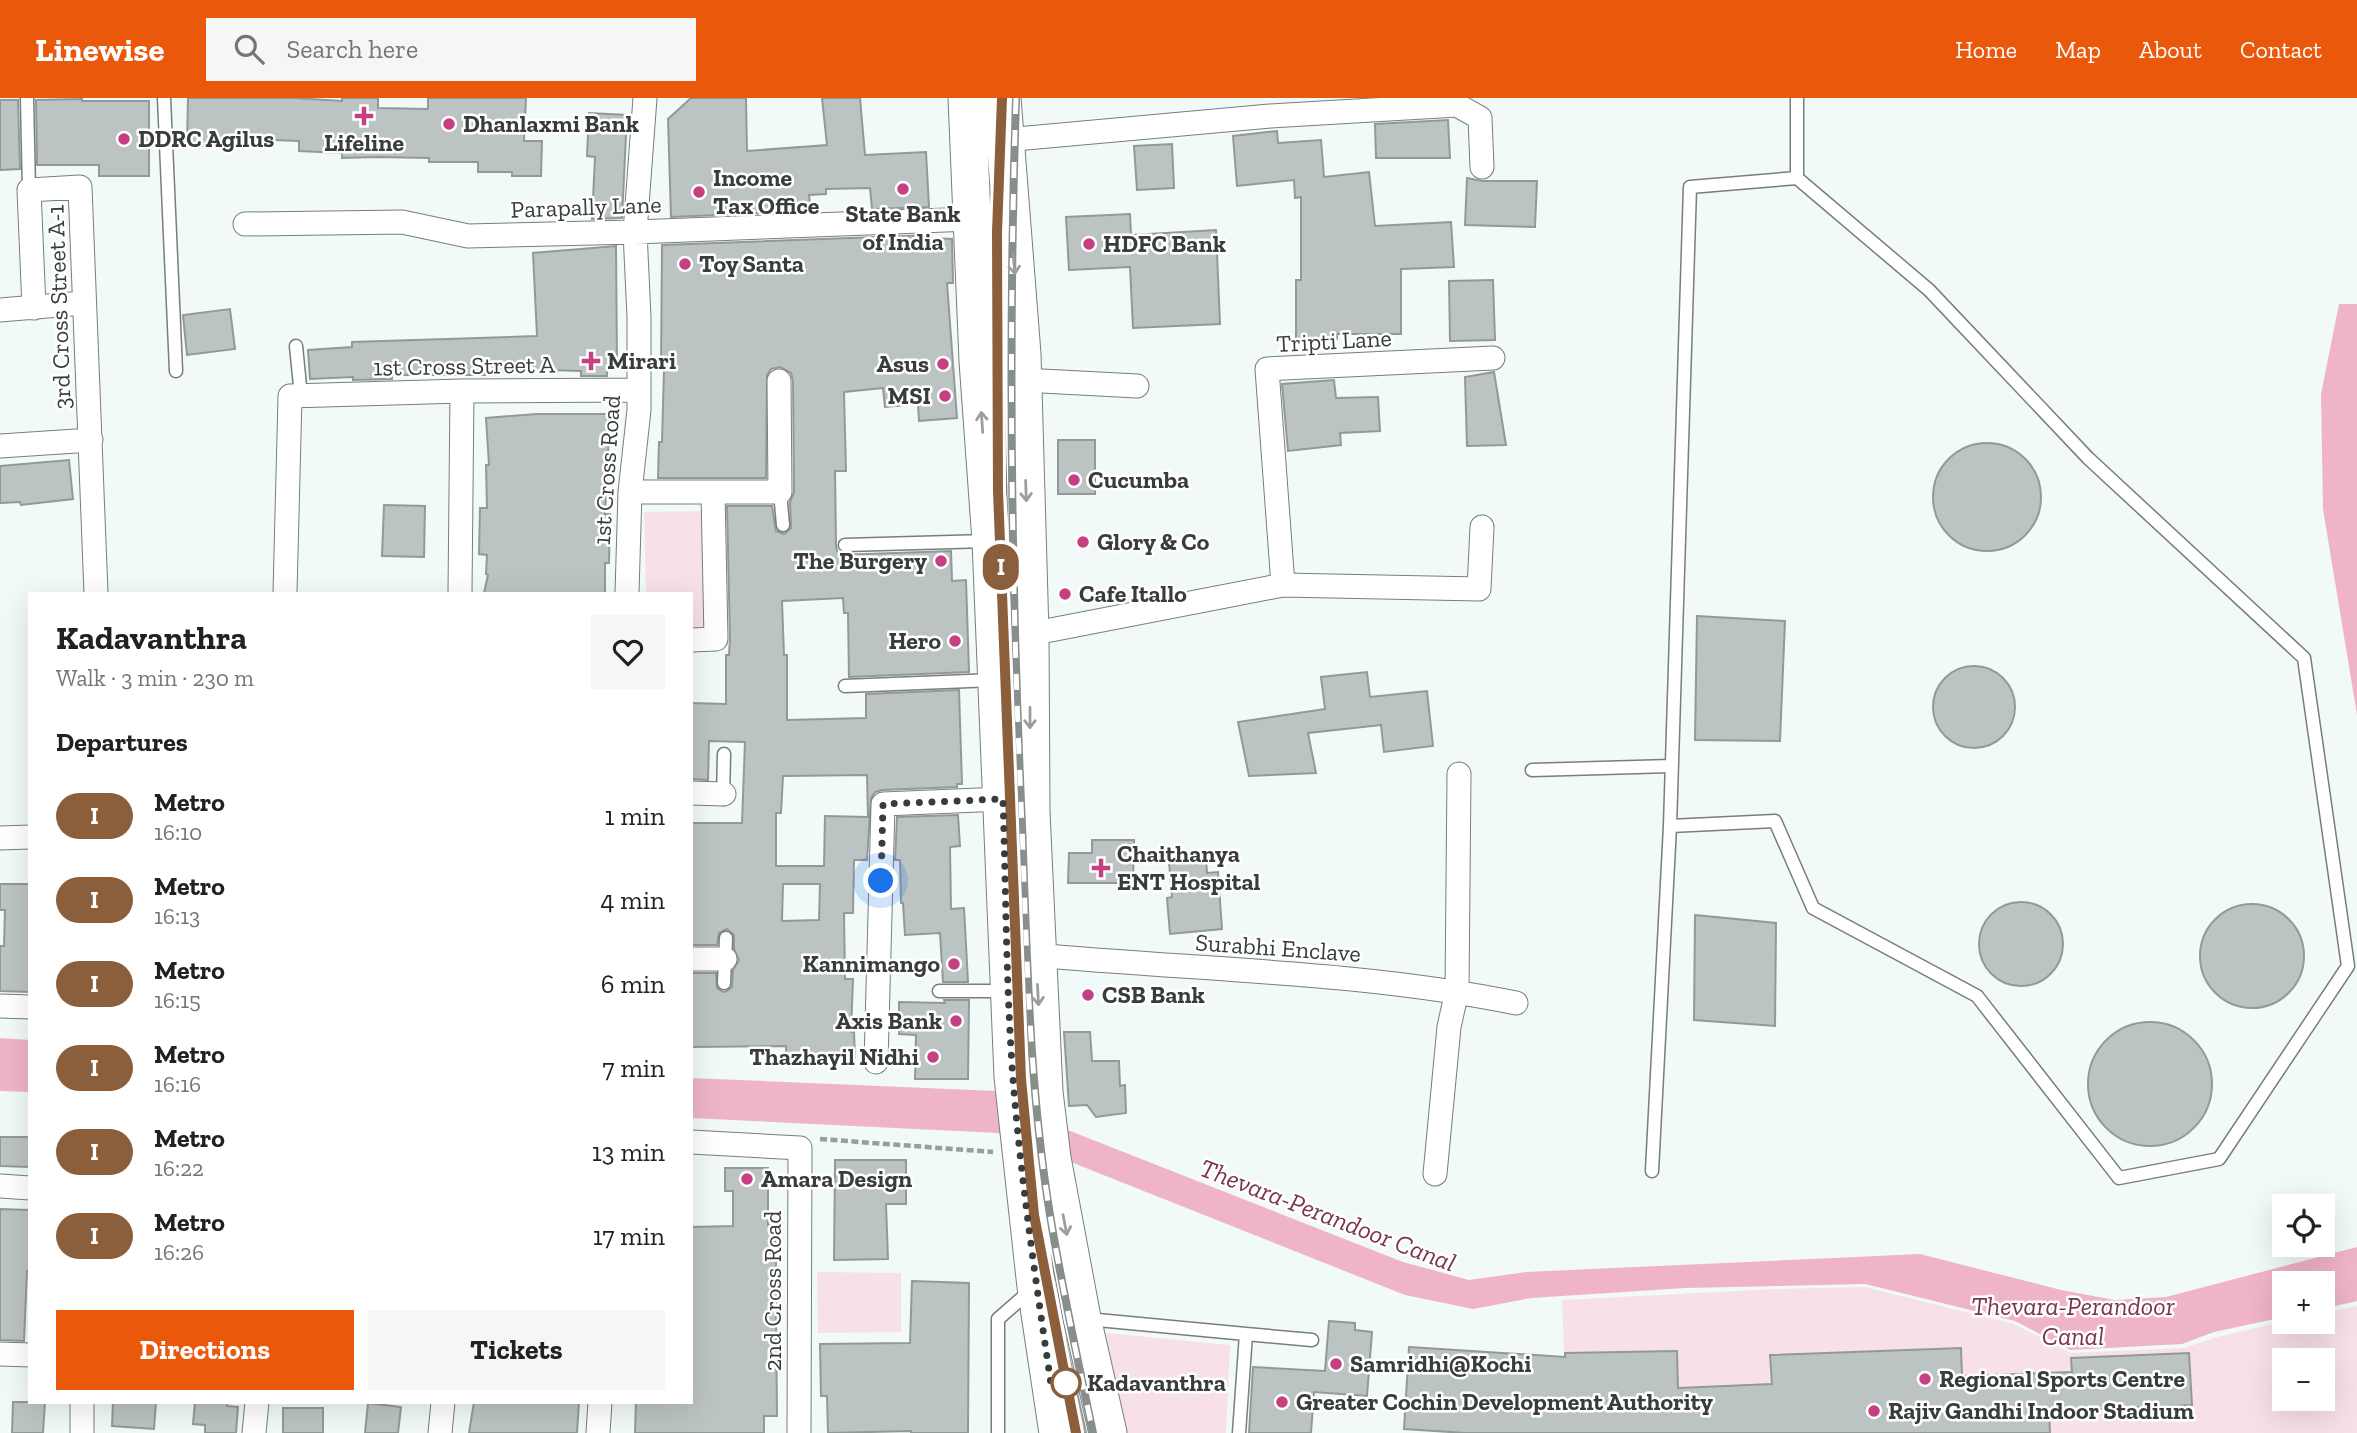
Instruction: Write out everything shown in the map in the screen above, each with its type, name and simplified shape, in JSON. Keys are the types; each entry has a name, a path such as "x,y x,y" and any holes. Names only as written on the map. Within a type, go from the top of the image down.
{"main road":[{"path":"967,98 978,361 998,680 1010,990 1028,1085 1036,1154 1036,1287 1058,1433"},
{"path":"1002,98 1023,367 1036,956 1028,1085"},
{"path":"978,361 1023,367"},
{"path":"1036,1154 1082,1318 1108,1433"}],"street":[{"name":"1st Cross Road","path":"627,592 630,492 639,410 635,233 645,98"},
{"path":"1005,140 1270,107 1457,106 1480,118 1482,167"},
{"name":"3rd Cross Street A-1","path":"34,308 29,190 80,187 96,592"},
{"name":"Parapally Lane","path":"245,224 402,222 468,236 635,233 972,219"},
{"path":"0,310 83,303"},
{"name":"Tripti Lane","path":"1283,585 1267,369 1493,358"},
{"path":"1023,367 1137,386"},
{"path":"630,492 780,492 779,382"},
{"name":"1st Cross Street A","path":"295,396 638,390"},
{"path":"460,592 462,391"},
{"path":"285,592 295,396"},
{"path":"0,446 91,440"},
{"path":"693,640 717,645 713,493"},
{"path":"1030,634 1283,585 1479,589 1482,527"},
{"path":"1435,1174 1449,1027 1457,991 1459,774"},
{"path":"693,793 723,799"},
{"path":"876,1062 883,804 1003,799"},
{"path":"0,838 28,837"},
{"path":"693,958 726,949"},
{"name":"Surabhi Enclave","path":"1036,956 1377,981 1457,991 1516,1003"},
{"path":"0,1006 28,1007"},
{"path":"693,1142 800,1149"},
{"name":"2nd Cross Road","path":"799,1433 800,1149"},
{"path":"0,1186 28,1188"},
{"path":"0,1354 28,1354"},
{"path":"82,1404 82,1433"},
{"path":"254,1433 257,1404"},
{"path":"440,1433 443,1404"},
{"path":"598,1433 600,1404"}],"lane":[{"path":"27,98 29,190"},
{"path":"164,98 176,371"},
{"path":"1797,98 1797,178"},
{"path":"1652,1171 1670,826 1690,187 1797,178 1929,290 2088,458 2304,659 2348,966 2219,1159 2119,1178 1977,996 1813,908 1775,821 1670,826"},
{"path":"295,396 296,346"},
{"path":"780,492 783,525"},
{"path":"845,545 991,541"},
{"path":"845,686 998,680"},
{"path":"723,799 724,754"},
{"path":"1532,770 1671,766"},
{"path":"724,983 726,949"},
{"path":"939,991 1010,990"},
{"path":"998,1433 998,1318 1036,1287"},
{"path":"1082,1318 1312,1340"},
{"path":"1240,1433 1246,1334"}],"path":[{"path":"800,1149 822,1139 1036,1154"}],"shaded area":[{"path":"708,511 711,633 693,633 693,592 646,592 644,512"},
{"path":"817,1272 901,1273 901,1332 818,1333"},
{"name":"Regional Sports Centre","path":"1865,1287 2014,1324 2071,1353 2184,1348 2272,1324 2272,1334 2335,1334 2335,1310 2357,1306 2357,1433 1567,1433 1562,1300"},
{"path":"1106,1333 1230,1345 1226,1433 1126,1433"}],"water":[{"path":"2339,304 2357,304 2357,715 2323,509 2321,394"},
{"path":"0,1038 28,1040 28,1092 0,1091"},
{"name":"Thevara-Perandoor Canal","path":"693,1078 996,1091 1055,1125 1403,1262 1469,1280 1526,1272 1920,1254 2061,1290 2115,1300 2166,1297 2319,1257 2335,1257 2335,1253 2357,1247 2357,1301 2335,1306 2335,1271 2272,1271 2272,1320 2214,1332 2182,1344 2070,1350 2015,1321 1865,1284 1685,1288 1531,1298 1473,1309 1405,1295 998,1133 693,1118"}],"building":[{"path":"188,98 342,101 342,98 378,98 378,108 428,109 428,98 526,98 524,141 542,141 541,176 512,176 512,172 478,172 478,162 429,162 429,158 342,158 342,153 299,151 299,141 220,138 220,146 187,146"},
{"path":"691,98 746,98 747,151 827,145 822,98 860,98 865,155 926,152 929,207 872,209 870,188 826,189 826,194 809,195 811,211 671,217 668,119"},
{"path":"0,100 18,100 20,169 0,170"},
{"path":"36,100 149,101 149,176 99,176 99,165 37,165"},
{"path":"589,113 627,115 622,218 592,219 595,157 587,156"},
{"path":"1448,120 1450,158 1376,158 1375,124"},
{"path":"1277,131 1278,143 1321,140 1324,177 1369,172 1375,226 1451,222 1454,267 1401,269 1401,334 1337,334 1337,339 1296,339 1296,280 1301,280 1301,197 1295,198 1294,180 1237,186 1233,136"},
{"path":"1172,144 1174,188 1137,190 1134,146"},
{"path":"1467,178 1482,181 1537,181 1535,227 1465,225"},
{"path":"1130,214 1131,235 1216,230 1220,324 1133,328 1130,267 1069,270 1066,217"},
{"path":"931,235 931,238 952,239 953,283 947,283 957,418 919,421 918,404 885,407 883,388 844,392 846,471 835,471 836,546 838,555 951,551 952,581 966,580 969,672 849,677 848,613 844,613 843,598 782,601 784,655 787,655 787,720 866,718 866,694 959,690 962,784 957,784 957,787 882,790 875,792 871,798 867,860 854,860 853,913 844,913 845,979 853,979 851,1032 854,1032 855,1058 786,1059 786,1046 693,1047 693,973 716,973 717,988 723,992 727,991 732,987 733,970 739,960 734,949 734,935 727,929 719,933 717,945 693,945 693,823 742,823 745,742 709,741 708,780 693,779 693,703 726,704 726,655 729,655 730,639 727,506 772,506 776,531 784,534 791,528 790,502 794,492 793,381 791,373 780,367 771,369 767,375 766,478 658,478 664,370 661,370 662,245","holes":["867,775 868,817 825,816 824,866 776,866 776,813 781,813 783,776","783,884 820,884 819,920 782,921"]},
{"path":"616,246 617,365 607,365 607,376 581,376 581,371 547,370 485,372 485,375 392,375 392,379 310,379 308,350 352,347 352,342 537,336 533,253"},
{"path":"1493,280 1495,340 1450,341 1449,281"},
{"path":"230,309 235,349 187,355 183,315"},
{"path":"1494,372 1506,445 1467,446 1465,377"},
{"path":"1334,380 1336,398 1378,397 1380,431 1340,433 1341,445 1288,451 1282,384"},
{"path":"537,414 610,414 605,514 610,514 609,563 605,563 605,592 484,592 488,575 487,555 479,554 480,508 487,508 486,465 489,465 486,418"},
{"path":"1058,440 1095,440 1095,494 1058,494"},
{"path":"1987,443 2008,447 2025,459 2037,476 2041,497 2037,518 2025,535 2008,547 1987,551 1966,547 1949,535 1937,518 1933,497 1937,476 1949,459 1966,447"},
{"path":"69,460 73,499 21,505 20,502 0,503 0,466"},
{"path":"384,505 425,506 424,557 382,556"},
{"path":"1697,616 1785,621 1780,741 1695,740"},
{"path":"1974,666 1990,669 2003,678 2012,691 2015,707 2012,723 2003,736 1990,745 1974,748 1958,745 1945,736 1936,723 1933,707 1936,691 1945,678 1958,669"},
{"path":"1367,672 1370,697 1427,691 1433,746 1384,752 1381,725 1308,733 1316,773 1249,776 1238,722 1325,709 1321,677"},
{"path":"958,815 960,846 950,847 951,909 964,908 968,982 943,982 940,933 905,935 900,860 895,860 897,817"},
{"name":"Chaithanya ENT Hospital","path":"1092,840 1134,840 1133,883 1068,883 1069,853 1092,853"},
{"path":"1206,859 1207,873 1218,872 1222,929 1170,934 1167,898 1172,897 1169,862"},
{"path":"0,884 28,884 28,992 0,991 0,946 4,946 5,910 0,910"},
{"path":"2021,902 2037,905 2051,914 2060,928 2063,944 2060,960 2051,974 2037,983 2021,986 2005,983 1991,974 1982,960 1979,944 1982,928 1991,914 2005,905"},
{"path":"2252,904 2272,908 2289,919 2300,936 2304,956 2300,976 2289,993 2272,1004 2252,1008 2232,1004 2215,993 2204,976 2200,956 2204,936 2215,919 2232,908"},
{"path":"1695,915 1776,923 1775,1026 1694,1020"},
{"path":"944,1000 969,1000 968,1079 915,1079 916,1035 899,1034 899,1002 945,1003"},
{"path":"2150,1022 2174,1026 2194,1040 2208,1060 2212,1084 2208,1108 2194,1128 2174,1142 2150,1146 2126,1142 2106,1128 2092,1108 2088,1084 2092,1060 2106,1040 2126,1026"},
{"path":"1064,1032 1090,1032 1092,1061 1119,1061 1120,1086 1125,1085 1126,1113 1096,1117 1087,1105 1069,1106"},
{"path":"0,1137 28,1137 28,1167 0,1166"},
{"path":"835,1160 906,1160 906,1204 886,1204 888,1259 834,1260"},
{"path":"725,1168 768,1168 768,1225 775,1225 778,1267 777,1416 764,1416 764,1433 635,1433 636,1404 693,1404 693,1227 733,1226 733,1191 725,1191"},
{"path":"0,1209 28,1210 24,1341 0,1340"},
{"path":"912,1281 969,1283 968,1433 828,1433 827,1396 821,1396 820,1344 910,1343"},
{"path":"1329,1321 1355,1323 1355,1330 1372,1332 1367,1396 1314,1392 1311,1433 1249,1433 1253,1367 1325,1371"},
{"path":"1065,1337 1086,1433 1079,1433"},
{"path":"1409,1347 1565,1357 1565,1353 1677,1351 1678,1388 1772,1384 1770,1355 1961,1348 1962,1376 2072,1372 2071,1358 2189,1353 2192,1405 2049,1411 2050,1433 1465,1433 1404,1429"},
{"path":"13,1402 45,1404 43,1433 12,1433"},
{"path":"113,1404 156,1404 154,1429 112,1426"},
{"path":"195,1404 228,1404 238,1407 236,1433 205,1433 205,1425 193,1424"},
{"path":"368,1404 401,1407 398,1433 365,1433"},
{"path":"474,1404 579,1404 577,1433 469,1433"},
{"path":"283,1408 323,1408 323,1433 283,1433"}],"railway":[{"path":"1002,98 997,232 998,491 1021,1079 1034,1215 1075,1433"},
{"path":"1016,98 1011,371 1013,552 1030,1020 1037,1118 1050,1215 1093,1433"}],"metro line":[{"name":"I","path":"1002,98 997,232 998,491 1021,1079 1034,1215 1076,1433"}],"place":[{"name":"Lifeline","path":"364,116"},
{"name":"Dhanlaxmi Bank","path":"449,124"},
{"name":"DDRC Agilus","path":"124,139"},
{"name":"State Bank of India","path":"903,189"},
{"name":"Income Tax Office","path":"699,192"},
{"name":"HDFC Bank","path":"1089,244"},
{"name":"Toy Santa","path":"685,264"},
{"name":"Mirari","path":"591,361"},
{"name":"Asus","path":"943,364"},
{"name":"MSI","path":"945,396"},
{"name":"Cucumba","path":"1074,480"},
{"name":"Glory & Co","path":"1083,542"},
{"name":"The Burgery","path":"941,561"},
{"name":"Cafe Itallo","path":"1065,594"},
{"name":"Hero","path":"955,641"},
{"name":"Chaithanya ENT Hospital","path":"1101,868"},
{"name":"Kannimango","path":"954,964"},
{"name":"CSB Bank","path":"1088,995"},
{"name":"Axis Bank","path":"956,1021"},
{"name":"Thazhayil Nidhi","path":"933,1057"},
{"name":"Amara Design","path":"747,1179"},
{"name":"Samridhi@Kochi","path":"1336,1364"},
{"name":"Regional Sports Centre","path":"1925,1379"},
{"name":"Kadavanthra","path":"1066,1383"},
{"name":"Greater Cochin Development Authority","path":"1282,1402"},
{"name":"Rajiv Gandhi Indoor Stadium","path":"1874,1411"}],"route":[{"path":"881,881 883,804 1003,799 1013,1077 1020,1151 1051,1384 1066,1383"}]}
